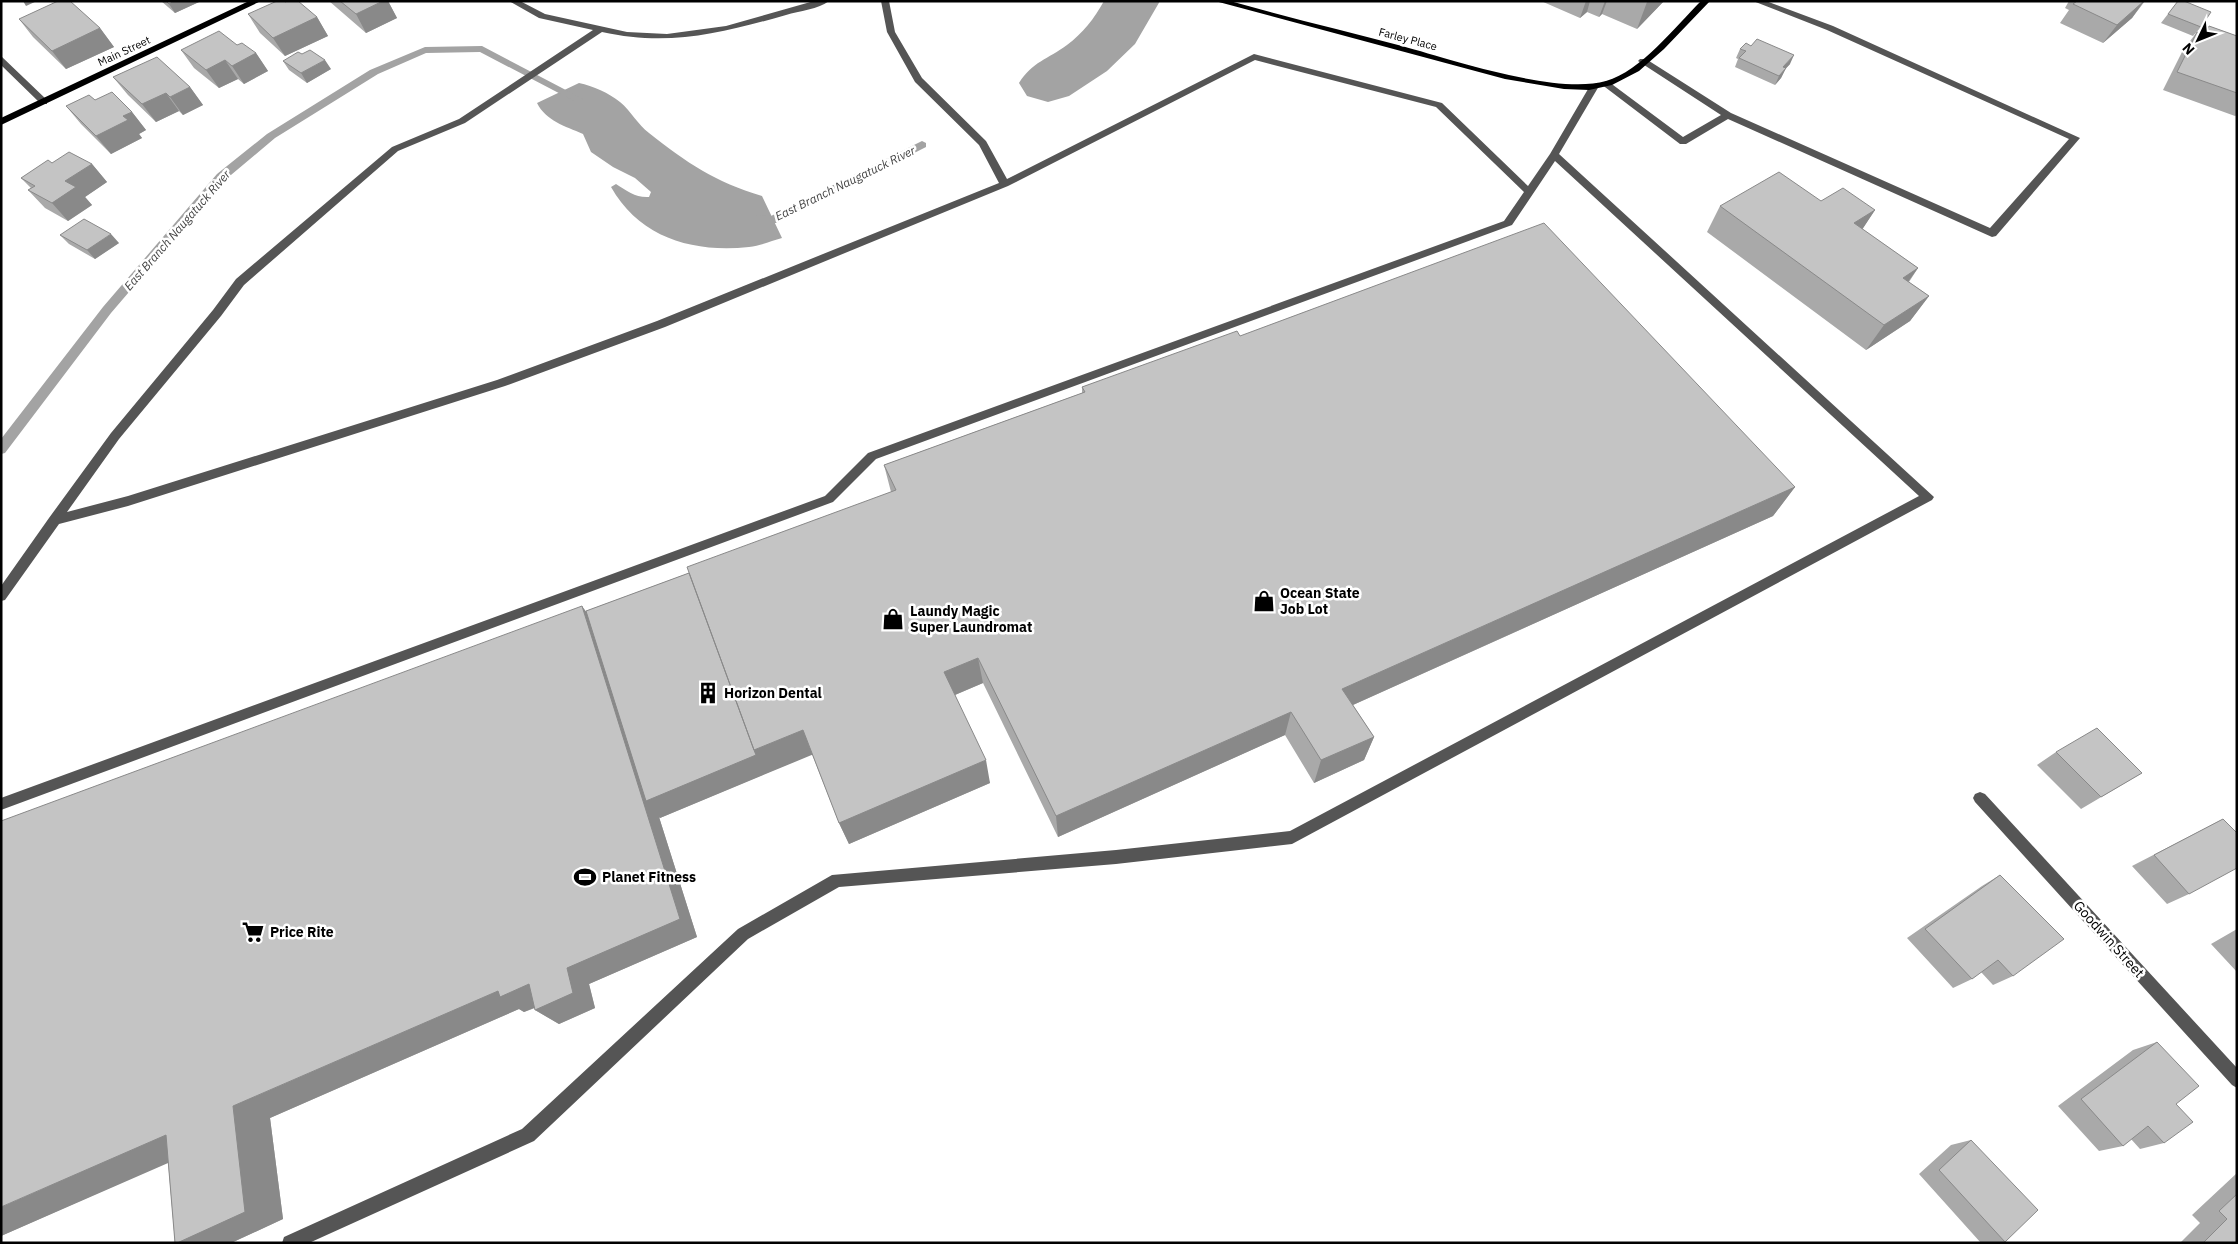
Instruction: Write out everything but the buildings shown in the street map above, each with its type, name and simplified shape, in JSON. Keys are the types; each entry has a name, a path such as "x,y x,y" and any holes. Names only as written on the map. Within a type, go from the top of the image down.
{"main road":[{"name":"Main Street","path":"1,122 257,1"},
{"name":"Farley Place","path":"1219,1 1505,76 1549,84 1600,85"},
{"path":"1600,85 1621,78 1643,61 1706,1"}],"street":[{"path":"513,1 542,16 627,35 667,37 726,29 825,1"},
{"path":"885,1 891,32 918,80 983,143 1005,184"},
{"path":"1643,61 1728,115 1992,233 2075,138 1830,28 1757,1"},
{"path":"1,596 115,436 217,313 240,282 395,150 462,121 601,29"},
{"path":"53,521 128,501 501,383 661,324 1005,184 1254,57 1440,105 1529,192"},
{"path":"1,59 44,102"},
{"path":"1,804 828,499 872,456 1508,223 1600,85 1683,142 1728,115"},
{"path":"290,1243 528,1135 743,934 837,880 1116,857 1292,837 1928,497 1554,155"},
{"name":"Goodwin Street","path":"1980,798 2237,1080"}],"shaded area":[{"path":"579,83 601,90 616,99 645,130 676,154 716,178 745,191 762,196 782,238 749,247 708,247 688,244 670,238 653,230 637,219 611,187 616,184 632,194 644,197 649,197 651,192 635,178 613,167 591,152 583,134 551,119 537,103"}],"waterway":[{"name":"East Branch Naugatuck River","path":"1048,83 1087,58 1115,32 1132,1"},
{"name":"East Branch Naugatuck River","path":"1,449 107,310 221,177 271,136 374,72 425,50 482,49 578,99"},
{"name":"East Branch Naugatuck River","path":"754,219 773,220 922,145"}],"place":[{"name":"Ocean State Job Lot","path":"1264,601"},
{"name":"Laundy Magic Super Laundromat","path":"893,619"},
{"name":"Horizon Dental","path":"708,693"},
{"name":"Planet Fitness","path":"585,877"},
{"name":"Price Rite","path":"253,932"}]}
